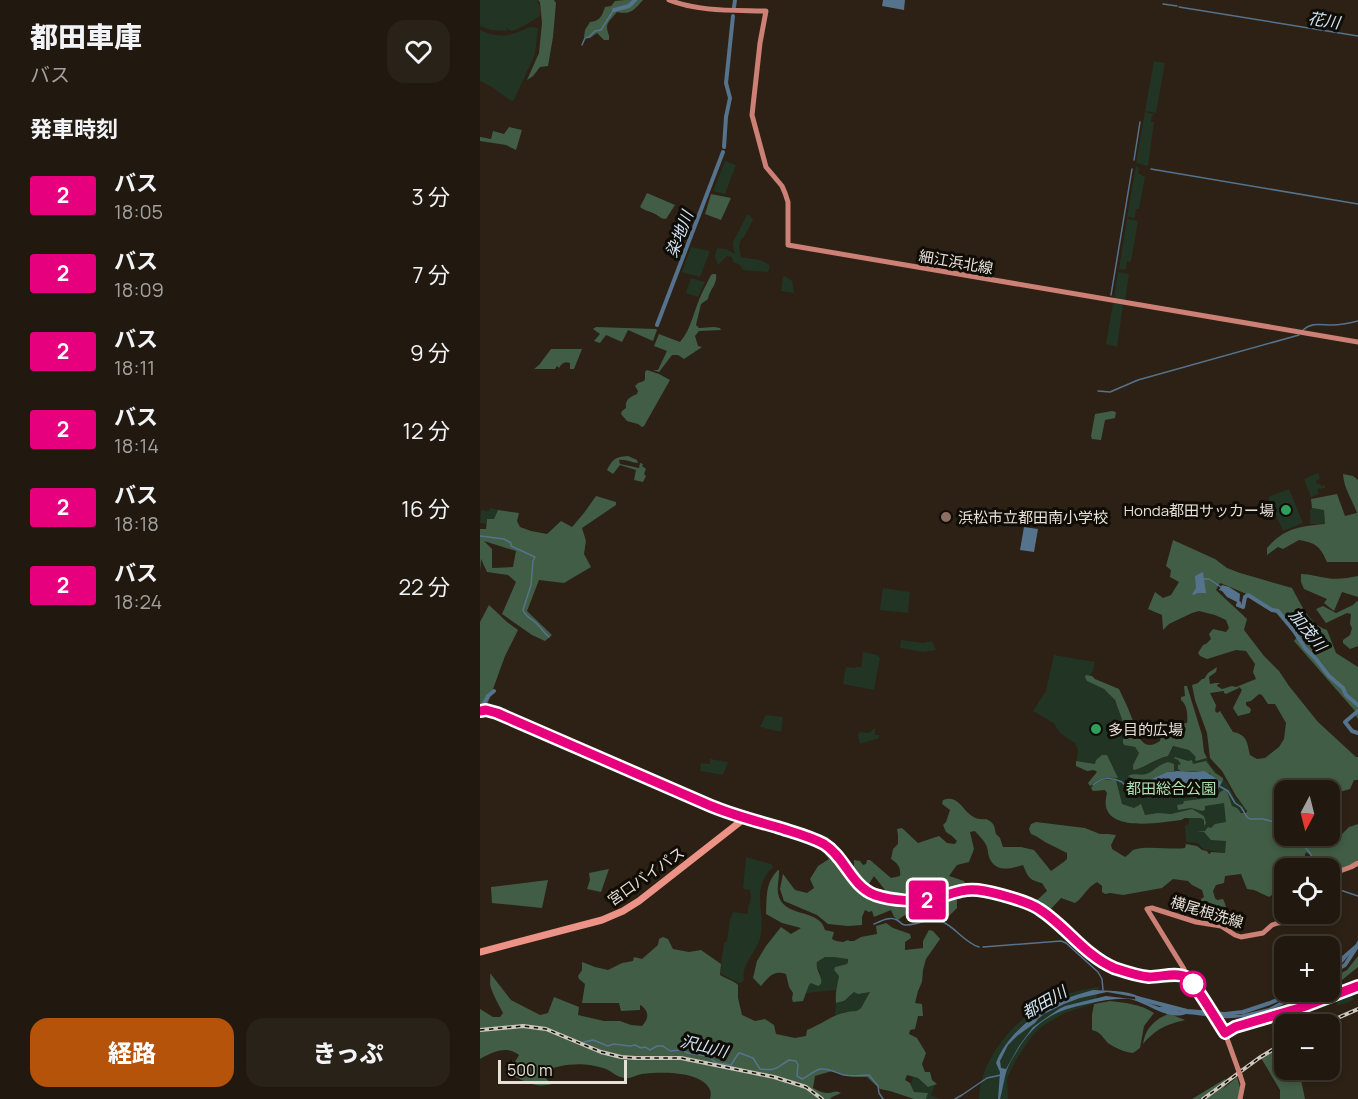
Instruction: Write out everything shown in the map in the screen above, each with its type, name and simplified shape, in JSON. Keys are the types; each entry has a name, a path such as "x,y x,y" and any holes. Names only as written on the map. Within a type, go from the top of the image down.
{"highway":[{"path":"480,711 497,713 711,806 824,844 837,856 860,885 874,894 912,901 933,899 967,890 978,890 1016,899 1038,908 1092,954 1112,967 1148,977 1185,976 1225,1033 1235,1027 1303,1007 1358,986"},
{"name":"宮口バイパス","path":"480,950 596,922 623,911 647,895 744,818"}],"main road":[{"name":"細江浜北線","path":"662,0 691,9 765,12 752,115 766,167 785,193 788,212 788,244 1358,342"},
{"name":"細江浜北線","path":"669,0 699,8 734,11"},
{"path":"1340,871 1358,862"},
{"name":"横尾根洗線","path":"1185,976 1184,969 1147,909 1152,908 1196,922 1221,926 1241,937 1263,933 1276,924"},
{"path":"1225,1033 1242,1084 1240,1099"}],"green space":[{"path":"480,0 537,0 540,16 511,31 505,27 508,31 491,30 480,26"},
{"path":"538,0 554,0 556,3 553,37 548,66 540,67 527,80 539,53 542,23"},
{"path":"643,0 632,11 617,12 608,23 609,40 604,40 597,33 590,38 584,37 590,22 600,18 605,7 611,6 615,1"},
{"path":"530,27 538,28 535,54 512,101 480,81 480,30 493,35 505,35"},
{"path":"1154,61 1165,63 1156,113 1145,111"},
{"path":"1145,112 1154,114 1151,122 1154,122 1148,166 1136,163"},
{"path":"509,127 522,130 516,150 506,145 480,141 480,137 491,139 493,131 504,134"},
{"path":"725,161 736,165 725,194 713,191"},
{"path":"1136,166 1139,168 1138,173 1145,177 1135,218 1127,217"},
{"path":"647,193 675,205 666,219 640,207"},
{"path":"711,194 731,198 721,220 705,214"},
{"path":"747,215 750,215 753,220 741,239 740,257 760,260 770,265 768,272 743,270 740,265 733,262 732,257 727,256 718,265 715,256 717,248 726,249 735,254 733,242"},
{"path":"1127,219 1138,221 1131,262 1127,261 1126,270 1119,269"},
{"path":"691,247 710,251 700,277 682,272"},
{"path":"1118,272 1129,274 1125,301 1114,298"},
{"path":"713,274 716,274 716,281 708,299 701,304 696,325 699,328 714,327 721,330 699,331 695,336 698,346 702,347 684,359 678,355 672,355 659,372 653,370 658,370 667,351 654,346 659,334 680,342"},
{"path":"785,276 792,281 794,293 781,291"},
{"path":"691,278 705,282 698,297 686,293"},
{"path":"1113,303 1123,305 1117,347 1106,344"},
{"path":"596,327 657,330 653,341 628,330 622,342 606,335 600,343 594,341 600,334 593,329"},
{"path":"551,349 582,349 574,369 570,369 570,363 566,362 555,369 534,369"},
{"path":"647,370 670,380 642,427 627,421 621,414 626,408 628,399 637,394 635,386 644,381"},
{"path":"1116,412 1115,418 1105,420 1101,440 1092,439 1095,414"},
{"path":"628,456 637,460 638,463 619,460 620,464 639,468 640,463 643,464 646,476 643,482 634,480 636,470 620,465 613,474 607,470 615,459"},
{"path":"1318,473 1320,479 1316,480 1317,484 1325,485 1325,488 1317,489 1319,494 1311,497 1304,479"},
{"path":"1343,474 1353,476 1358,480 1358,562 1327,562 1317,546 1299,540 1283,549 1278,547 1267,555 1267,548 1286,532 1301,527 1325,524 1324,510 1312,508 1311,499 1337,494 1345,516 1357,513"},
{"name":"Honda都田サッカー場","path":"1289,489 1303,523 1283,531 1268,497"},
{"path":"596,496 616,502 616,505 582,528 586,541 584,554 591,567 564,583 539,580 527,611 552,635 545,641 532,635 502,614 516,582 508,575 487,572 481,559 480,572 480,529 486,529 487,519 494,519 498,510 519,513 517,521 520,527 547,534 561,521 572,527","holes":["484,541 516,551 513,567 492,568 492,549"]},
{"path":"490,508 498,510 494,520 487,519 486,524 480,523 481,510 489,511"},
{"path":"1312,508 1324,510 1325,524 1310,524"},
{"path":"1173,540 1215,559 1227,568 1292,588 1310,618 1327,630 1336,653 1358,667 1358,719 1355,711 1294,641 1297,637 1276,613 1249,595 1220,583 1216,590 1247,619 1244,630 1264,656 1279,671 1318,722 1358,757 1358,780 1354,780 1350,789 1340,792 1340,780 1274,780 1274,846 1340,846 1340,836 1349,827 1358,824 1358,860 1340,869 1340,858 1314,858 1306,852 1304,858 1274,858 1274,894 1269,897 1247,889 1241,874 1225,876 1224,883 1216,885 1213,891 1217,900 1223,899 1231,921 1226,926 1214,921 1204,911 1200,903 1204,897 1202,890 1188,881 1173,879 1162,888 1123,895 1105,894 1102,892 1102,886 1097,882 1075,903 1061,898 1049,911 1036,901 1047,891 1042,883 1034,881 1023,865 1008,868 995,866 989,857 986,845 975,831 970,832 974,849 969,862 957,865 949,876 964,881 966,885 959,886 957,908 943,919 938,915 937,905 931,907 932,914 928,917 917,911 898,920 891,910 874,917 872,911 865,910 862,925 828,924 817,915 784,901 780,889 783,874 795,890 807,893 814,888 810,879 818,866 829,859 816,846 818,844 854,873 854,860 860,861 863,865 870,860 891,878 900,876 896,862 891,859 893,849 898,844 897,829 902,828 918,843 939,836 947,843 955,844 957,841 946,832 943,825 950,810 942,804 943,800 950,799 959,803 972,816 991,822 1003,847 1034,850 1051,871 1067,859 1067,853 1031,834 1029,829 1031,824 1036,822 1085,828 1100,834 1116,835 1111,845 1112,849 1125,857 1133,850 1185,848 1186,844 1197,846 1210,854 1211,852 1225,853 1226,841 1211,840 1204,832 1196,832 1205,831 1215,824 1226,822 1224,803 1205,806 1205,810 1202,811 1191,808 1178,810 1177,805 1183,804 1184,801 1217,797 1224,790 1227,791 1232,806 1241,813 1247,811 1222,771 1210,758 1207,733 1192,685 1204,679 1217,667 1216,672 1209,677 1210,684 1221,683 1217,686 1222,689 1236,687 1238,686 1256,679 1253,672 1255,664 1246,651 1236,650 1207,659 1200,656 1198,653 1211,639 1209,634 1213,629 1226,632 1229,628 1226,620 1215,615 1199,611 1192,613 1169,624 1163,630 1162,615 1148,609 1155,592 1163,598 1171,595 1179,582 1170,577 1171,570 1166,566","holes":["1238,686 1242,690 1233,708 1238,716 1250,713 1251,709 1246,702 1259,694 1268,704 1275,704 1286,723 1284,739 1279,747 1265,758 1257,759 1250,755 1244,737 1233,732 1220,711 1217,713 1215,711 1216,705 1210,693 1224,691 1226,694 1239,688","874,876 889,895 908,893 917,899 885,898 867,887"]},
{"path":"1301,574 1335,579 1358,576 1358,597 1342,592 1334,611 1324,603 1327,599 1304,589"},
{"path":"883,588 910,592 908,613 880,610"},
{"path":"1357,601 1358,646 1350,649 1343,643 1343,640 1350,635 1351,614 1347,613 1326,623 1316,609 1323,606 1336,613"},
{"path":"489,605 518,630 480,718 480,622"},
{"path":"901,640 923,643 932,641 936,650 923,652 900,648"},
{"path":"863,652 877,655 880,658 874,690 843,684 846,667 861,667"},
{"name":"都田総合公園","path":"1054,655 1095,662 1093,671 1089,676 1086,675 1086,678 1106,691 1118,706 1124,723 1124,745 1135,747 1139,753 1133,765 1146,765 1168,756 1174,746 1189,750 1200,760 1207,758 1210,765 1227,783 1235,798 1247,810 1238,813 1226,840 1225,853 1203,849 1198,843 1186,842 1185,826 1189,824 1189,819 1135,823 1104,790 1093,791 1088,783 1097,772 1076,766 1078,750 1075,743 1060,733 1055,724 1033,711 1046,691"},
{"path":"1086,675 1119,689 1140,739 1148,745 1160,741 1161,735 1168,731 1170,723 1187,723 1187,710 1181,697 1185,696 1184,686 1187,686 1207,758 1196,761 1196,757 1189,750 1173,746 1168,756 1134,770 1133,765 1139,753 1135,747 1123,743 1123,722 1115,700 1104,689 1087,681"},
{"path":"766,715 783,717 781,732 760,727"},
{"path":"875,728 875,735 879,735 879,738 860,744 859,732 869,733"},
{"path":"1102,755 1107,755 1118,778 1096,781 1090,786 1088,783 1097,772 1076,766 1076,761 1095,764"},
{"path":"1175,757 1192,760 1193,764 1206,761 1215,773 1223,778 1223,781 1212,777 1210,773 1182,772 1178,769 1178,765 1181,764"},
{"path":"710,759 728,762 723,775 700,771 701,763 710,764"},
{"path":"1168,762 1174,764 1174,771 1147,781 1134,781 1128,776 1149,773"},
{"path":"1102,780 1116,780 1122,804 1134,808 1141,804 1145,815 1171,814 1192,809 1204,816 1206,823 1204,826 1204,820 1201,818 1139,824 1118,820 1110,815 1106,807 1107,793 1105,790 1093,791 1091,788"},
{"path":"746,857 771,864 773,867 762,884 760,893 762,928 760,938 745,969 744,981 739,983 721,974 721,964 733,912 747,914 751,897 750,890 743,889"},
{"path":"609,869 601,892 587,889 590,880 589,873"},
{"path":"778,870 778,893 781,901 786,907 816,918 825,930 834,932 832,939 836,941 854,941 877,934 876,926 886,923 910,934 911,938 905,942 905,950 923,948 923,941 929,930 940,939 926,959 915,1003 922,1004 923,1016 918,1016 915,1029 910,1030 909,1034 917,1038 926,1053 922,1064 925,1072 930,1072 932,1080 937,1084 928,1087 918,1078 907,1075 905,1080 910,1083 914,1092 928,1093 926,1099 914,1099 880,1089 867,1077 849,1076 832,1071 815,1076 813,1088 825,1093 836,1091 841,1093 830,1098 832,1099 710,1099 711,1092 707,1085 691,1076 657,1073 624,1078 603,1068 579,1064 555,1067 540,1073 552,1084 540,1085 508,1074 519,1055 510,1050 489,1054 480,1059 480,1009 493,1017 500,1017 503,1013 491,988 490,973 511,1000 540,1015 548,1013 554,997 579,1007 578,1015 642,1026 647,1014 640,1005 640,1010 621,1011 619,1003 582,1003 585,984 578,976 582,970 582,962 608,970 622,963 633,961 634,957 642,959 658,945 659,939 663,937 668,939 673,949 689,952 701,950 721,964 720,975 738,985 742,1015 755,1021 765,1019 774,1025 776,1034 795,1038 806,1036 807,1030 830,1018 842,1013 857,1011 870,992 858,994 854,992 844,1001 836,1003 839,976 834,970 835,967 847,964 848,959 825,957 817,962 821,984 818,986 811,983 803,1001 793,1002 793,993 786,974 774,974 761,986 753,978 757,961 781,927 791,934 801,928 782,923 766,914 769,885"},
{"path":"548,880 542,908 492,903 491,887"},
{"path":"844,956 848,959 847,964 834,969 839,975 836,990 806,993 809,985 815,984 821,974 816,965 817,962 825,957"},
{"path":"1358,956 1358,967 1340,980 1340,974 1347,970"},
{"path":"1099,987 1095,1003 1065,1013 1044,1025 1032,1036 1008,1076 1008,1099 979,1099 986,1068 993,1054 1014,1027 1040,1006 1054,999"},
{"path":"1350,991 1354,1000 1338,1006 1336,1002 1340,1002 1340,995"},
{"path":"854,992 870,992 857,1012 835,1015 836,1003 844,1001"},
{"path":"1110,1001 1138,1006 1154,1013 1144,1026 1140,1048 1133,1053 1114,1047 1099,1033 1092,1030 1094,1004"},
{"path":"1290,1002 1305,1002 1282,1011 1278,1010"},
{"path":"1168,1014 1185,1020 1161,1028 1143,1044 1151,1026"},
{"path":"1274,1051 1274,1080 1261,1058"},
{"path":"913,1077 918,1078 928,1087 937,1084 931,1095 939,1099 926,1099 928,1093 914,1092 911,1084"},
{"path":"1237,1077 1240,1087 1238,1099 1192,1099 1225,1079 1227,1084 1223,1089"},
{"path":"1274,1080 1301,1080 1305,1099 1280,1099 1280,1090"}],"water":[{"path":"883,0 905,0 904,10 882,6"},
{"path":"1024,527 1038,529 1034,552 1020,550"},
{"path":"1203,572 1206,593 1193,595 1196,588 1195,576"},
{"path":"1222,585 1240,594 1239,607 1236,605 1237,602 1219,590"},
{"path":"1204,771 1222,782 1218,789 1192,793 1176,783 1168,788 1147,791 1144,795 1135,792 1132,796 1131,791 1121,782 1140,786 1141,782 1167,772"},
{"path":"1358,940 1358,945 1340,965 1340,958"},
{"path":"1093,990 1123,992 1140,997 1107,992 1080,998 1044,1014 1008,1045 1000,1061 1001,1068 1006,1069 1019,1046 1033,1027 1059,1009 1106,996 1141,1000 1159,1007 1171,1005 1178,1011 1218,1015 1240,1015 1269,1008 1280,1002 1288,1002 1253,1015 1233,1018 1172,1015 1129,999 1103,1001 1065,1010 1038,1025 1024,1041 1009,1065 1000,1099 998,1099 1000,1072 996,1063 1012,1036 1036,1015 1068,998"}],"waterway":[{"path":"614,10 629,6 635,0"},
{"name":"染地川","path":"734,7 735,0"},
{"name":"花川","path":"1163,4 1177,6"},
{"name":"花川","path":"1179,7 1358,36"},
{"path":"582,45 585,38 601,30 613,11"},
{"name":"染地川","path":"724,147 730,98 726,83 733,16"},
{"path":"1134,160 1140,122"},
{"name":"染地川","path":"657,325 723,152"},
{"path":"1111,295 1132,169"},
{"path":"1151,169 1358,204"},
{"path":"1303,330 1313,325 1339,325 1358,321"},
{"path":"1098,391 1110,392 1138,380 1299,335"},
{"path":"480,536 504,539 511,543 511,546 535,557 531,585 523,610 549,637"},
{"path":"1204,579 1209,579 1221,587"},
{"name":"加茂川","path":"1239,603 1238,605 1243,607 1245,597 1248,595 1272,610 1278,611 1305,648 1329,676 1343,688 1346,695 1358,705"},
{"path":"482,707 494,691"},
{"name":"加茂川","path":"1358,711 1345,722 1352,731 1358,733"},
{"path":"1093,785 1100,780 1107,779 1122,782"},
{"path":"1219,786 1228,791 1247,817 1278,823 1282,829 1284,841 1299,844 1312,858"},
{"path":"1340,890 1358,896"},
{"path":"874,924 886,919 897,920 905,925 938,920 979,947"},
{"path":"983,947 1061,941 1098,972 1102,979 1103,990"},
{"name":"都田川","path":"1340,968 1345,965 1358,945"},
{"name":"都田川","path":"1137,998 1187,1011 1225,1014 1243,1012 1274,1001"},
{"name":"沢山川","path":"584,1042 593,1040 608,1046 635,1045 650,1050 663,1046 670,1051 681,1050 707,1056 717,1063 731,1065 740,1053 753,1058 760,1069 766,1070 776,1068 789,1060 796,1061 797,1076 802,1079 820,1069 847,1076 869,1075 878,1086 883,1099"},
{"path":"955,1099 987,1078 1001,1075"}],"railway":[{"path":"1340,1017 1358,1009"},
{"path":"480,1030 523,1026 546,1029 601,1052 621,1057 681,1058 774,1077 806,1087 822,1099"},
{"path":"1203,1099 1274,1049"}],"bus line":[{"name":"2","path":"480,711 497,713 711,806 815,839 837,856 860,885 874,894 912,901 933,899 959,891 978,890 1027,903 1038,908 1102,962 1112,967 1148,977 1185,976 1225,1033 1235,1027 1303,1007 1358,986"}],"place":[{"name":"Honda都田サッカー場","path":"1286,510"},
{"name":"浜松市立都田南小学校","path":"946,517"},
{"name":"多目的広場","path":"1096,729"}]}
